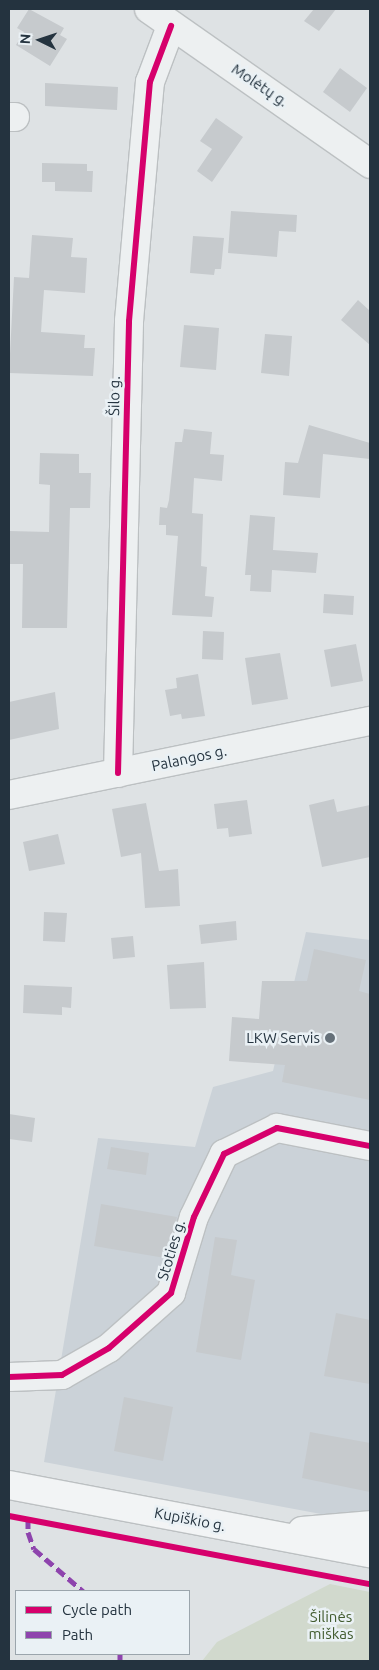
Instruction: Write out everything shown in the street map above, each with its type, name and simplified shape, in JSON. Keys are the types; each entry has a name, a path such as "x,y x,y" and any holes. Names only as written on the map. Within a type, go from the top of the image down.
{"highway":[{"name":"Kupiškio g.","path":"9,1485 370,1553"},
{"path":"268,1534 370,1525"}],"street":[{"name":"Molėtų g.","path":"149,9 370,164"},
{"name":"Šilo g.","path":"118,772 129,321 150,82 171,26"},
{"name":"Palangos g.","path":"9,795 370,721"},
{"name":"Stoties g.","path":"9,1377 62,1375 109,1348 171,1293 194,1217 224,1154 277,1128 370,1146"}],"shaded area":[{"path":"306,932 370,940 370,1518 321,1514 44,1462 98,1138 195,1147 213,1087 273,1071"}],"green space":[{"name":"Šilinės miškas","path":"330,1584 370,1592 370,1661 202,1661 217,1642"}],"building":[{"path":"29,9 64,28 60,35 67,39 50,66 16,45 24,32 17,28"},
{"path":"314,9 336,9 319,31 304,21"},
{"path":"340,68 367,88 350,112 323,92"},
{"path":"45,83 118,87 117,110 45,106"},
{"path":"216,118 243,137 212,182 197,171 212,149 200,141"},
{"path":"42,163 87,164 87,171 93,171 92,192 55,191 55,182 42,182"},
{"path":"231,211 297,215 296,232 279,231 277,257 228,253"},
{"path":"32,235 73,238 71,257 87,258 85,293 44,290 41,332 85,335 84,348 95,348 93,376 9,373 14,277 29,278"},
{"path":"193,236 224,238 221,269 215,269 214,275 190,273"},
{"path":"358,300 370,311 370,345 341,320"},
{"path":"184,325 219,328 216,370 180,367"},
{"path":"265,334 292,336 289,376 261,373"},
{"path":"309,425 370,443 370,459 323,454 320,498 283,495 285,462 298,463"},
{"path":"184,429 212,432 210,454 224,455 222,481 194,478 192,513 203,514 201,566 207,567 205,596 214,597 212,617 172,615 178,536 166,535 166,525 159,525 160,507 167,508 175,442 182,442"},
{"path":"40,453 79,454 79,473 91,473 90,508 70,508 67,628 22,628 23,564 9,564 9,531 49,532 50,485 39,484"},
{"path":"250,515 275,517 273,550 318,553 316,573 272,570 271,592 250,591 251,575 245,575"},
{"path":"324,594 354,596 353,615 323,613"},
{"path":"203,631 224,632 223,660 202,659"},
{"path":"356,644 363,681 331,687 324,650"},
{"path":"280,653 288,699 252,705 245,658"},
{"path":"198,674 205,716 182,719 181,714 170,716 165,690 177,688 176,678"},
{"path":"55,692 59,729 9,740 9,702"},
{"path":"334,799 337,812 370,805 370,857 322,867 309,805"},
{"path":"247,800 252,834 229,837 228,828 217,829 214,804"},
{"path":"146,803 159,871 178,869 180,906 145,908 141,853 121,857 112,809"},
{"path":"58,834 65,864 29,871 23,842"},
{"path":"44,912 67,913 65,942 43,941"},
{"path":"236,921 237,940 201,944 199,925"},
{"path":"133,936 135,957 113,959 111,938"},
{"name":"LKW Servis","path":"314,949 366,960 359,991 370,994 370,1100 282,1082 285,1065 229,1061 232,1017 259,1019 262,981 307,981"},
{"path":"204,962 206,1008 170,1009 167,965"},
{"path":"24,985 72,987 71,1008 62,1007 62,1015 23,1013"},
{"path":"9,1114 35,1118 32,1142 9,1139"},
{"path":"111,1147 149,1153 146,1175 107,1169"},
{"path":"101,1204 177,1217 165,1258 94,1246"},
{"path":"215,1237 237,1240 231,1275 255,1280 241,1360 196,1352"},
{"path":"336,1313 370,1320 370,1384 324,1376"},
{"path":"124,1397 173,1407 163,1461 114,1451"},
{"path":"310,1432 370,1443 370,1492 302,1478"}],"marked path":[{"path":"28,1519 28,1532 34,1549 82,1590"},
{"path":"120,1655 120,1661"}],"cycle path":[{"path":"118,773 129,321 150,82 171,26"},
{"path":"9,1377 62,1375 109,1348 171,1293 194,1217 224,1154 277,1128 370,1146"},
{"path":"9,1516 370,1584"}],"place":[{"name":"LKW Servis","path":"330,1038"}]}
